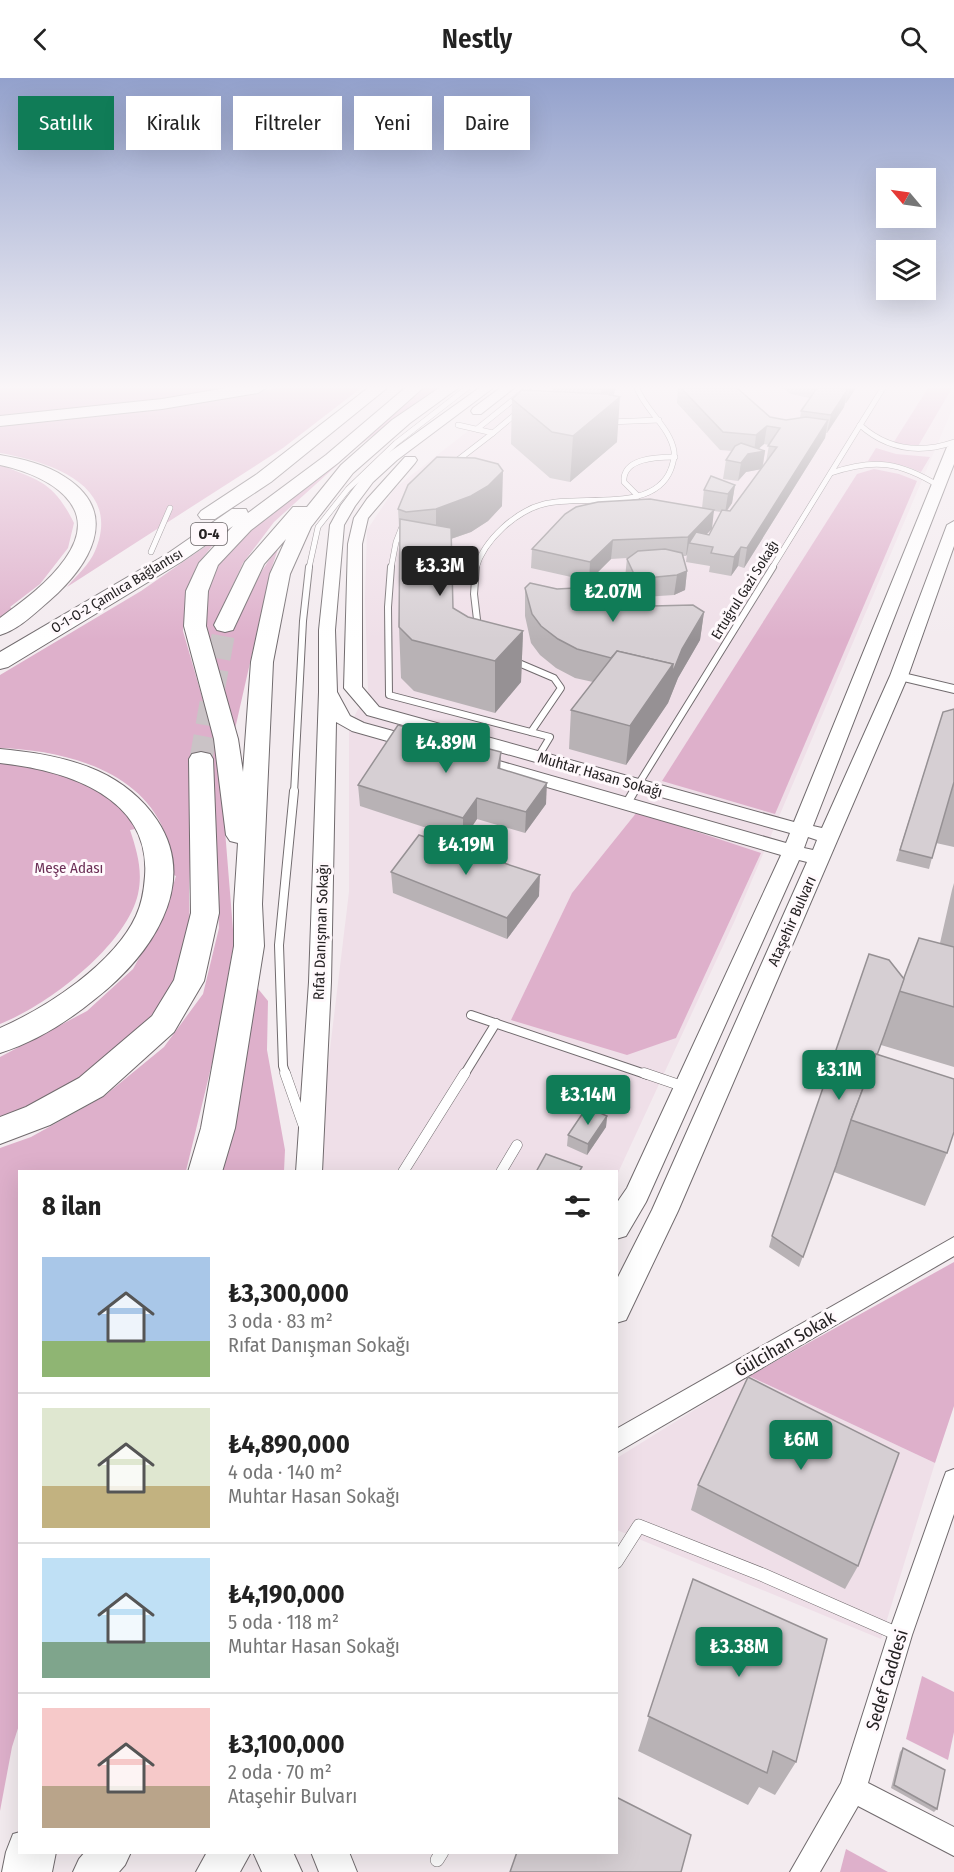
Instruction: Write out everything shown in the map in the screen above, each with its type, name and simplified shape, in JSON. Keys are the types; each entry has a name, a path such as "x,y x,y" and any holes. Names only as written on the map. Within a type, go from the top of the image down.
{"highway":[{"path":"0,628 34,603 63,575 82,546 88,523 78,498 60,481 39,472"},
{"name":"O-1-O-2 Çamlıca Bağlantısı","path":"0,639 151,552 272,472"},
{"name":"O-1-O-2 Çamlıca Bağlantısı","path":"0,662 174,558 297,472"},
{"path":"248,904 226,739 195,626 197,591 209,563 244,526 315,472"},
{"path":"225,625 255,562 335,472"},
{"path":"206,1170 218,1128 247,958 262,662 280,574 302,525 345,472"},
{"path":"0,756 21,757 60,766 97,779 128,799 143,815 153,835 159,850 161,871 158,895 148,920 129,947 103,977 70,1004 18,1035 0,1041"},
{"path":"0,1131 38,1116 91,1087 163,1024 189,981 205,913 201,759"},
{"path":"27,1872 31,1854"}],"street":[{"name":"Rıfat Danışman Sokağı","path":"309,1170 320,982 327,630 334,554 338,525 348,505 377,472"},
{"path":"326,733 344,719 373,711 353,688 355,544 362,518 372,502 399,472"},
{"name":"Ataşehir Bulvarı","path":"618,1225 637,1194 772,899 944,472"},
{"name":"Ataşehir Bulvarı","path":"618,1307 665,1211 899,676 954,525"},
{"path":"869,663 885,666 899,676 954,688"},
{"path":"327,692 344,719 358,727 436,749"},
{"name":"Muhtar Hasan Sokağı","path":"373,711 829,836"},
{"name":"Muhtar Hasan Sokağı","path":"459,756 819,859"},
{"name":"Gülcihan Sokak","path":"618,1441 954,1246"},
{"name":"Sedef Caddesi","path":"804,1872 853,1790 900,1635 954,1480"},
{"path":"853,1790 954,1842"},
{"path":"92,1872 110,1854"},
{"path":"214,1872 230,1854"},
{"path":"273,1854 283,1872"},
{"path":"331,1854 338,1872"}],"lane":[{"path":"310,1142 284,1066 279,945 295,778 303,621 310,559 318,527 348,489 366,472"},
{"path":"625,472 623,478 626,485 638,496"},
{"path":"484,639 479,630 475,612 474,572 479,559 494,538 527,510 557,501 614,501 638,496 654,489 670,472"},
{"path":"914,472 939,486"},
{"name":"Ertuğrul Gazi Sokağı","path":"627,803 831,473"},
{"path":"151,552 170,508"},
{"path":"404,521 394,542 388,610 389,695 550,737 538,757"},
{"path":"431,564 474,572"},
{"path":"470,633 479,630"},
{"path":"510,663 519,663 554,678 561,688 531,732"},
{"path":"471,1015 686,1088"},
{"path":"404,1170 496,1023"},
{"path":"502,1170 517,1145"},
{"path":"618,1559 639,1526 763,1575 900,1635"}],"shaded area":[{"path":"416,472 926,472 735,920 618,1173 618,1170 321,1170 326,1082 349,892 349,726 368,691 365,599 367,530 395,488"},
{"path":"749,1376 935,1463 881,1639 618,1530 618,1457"}],"green space":[{"path":"0,472 17,472 36,479 52,491 60,499 74,523 68,548 40,584 10,607 14,610 0,619"},
{"path":"60,472 246,472 67,587 93,556 101,528 99,509 90,493 77,481"},
{"path":"322,472 330,472 274,522 243,563 217,620 217,625 236,625 251,588 280,543 271,570 235,729 202,611 211,576 224,557 249,532"},
{"path":"888,472 917,481 775,814 662,781 857,474"},
{"path":"219,537 197,565 187,592 183,631 219,756 234,942 214,1055 186,1170 18,1170 18,1728 12,1747 0,1811 0,1148 31,1137 103,1097 164,1047 203,994 219,928 216,860 193,794 189,938 178,974 161,1003 140,1028 115,1052 87,1072 29,1105 0,1117 0,1057 87,1011 133,969 165,911 176,876 171,874 167,842 161,824 148,804 132,788 92,765 69,758 0,748 0,675 141,591"},
{"name":"Meşe Adası","path":"0,762 65,775 108,796 140,828 130,830 140,869 138,894 131,914 102,953 62,988 40,1003 0,1024"},
{"path":"637,812 761,853 676,1038 627,1055 511,1020 572,893"},
{"path":"255,985 268,1001 267,1050 285,1150 284,1170 220,1170"},
{"path":"954,1262 954,1406 935,1463 749,1376"},
{"path":"922,1676 954,1692 954,1732 948,1760 906,1739"},
{"path":"846,1849 888,1872 840,1872"}],"building":[{"path":"422,472 502,472 488,486 471,496 436,509 406,512 398,509 408,485"},
{"path":"759,472 795,472 747,548 741,547 734,557 711,553 713,547 689,543 696,532 709,535 722,510 730,511"},
{"path":"711,476 735,485 728,494 704,490"},
{"path":"650,499 714,510 688,537 613,540 590,562 532,549 565,514 576,507 598,502"},
{"path":"400,519 451,528 453,608 468,617 523,631 495,661 412,640 399,627"},
{"path":"665,549 682,553 687,571 677,575 646,578 634,574 627,559 638,551"},
{"path":"530,583 557,589 594,587 598,594 613,599 652,606 693,605 704,612 682,649 672,674 673,664 617,651 611,658 577,649 558,639 541,626 532,614 525,588"},
{"path":"617,651 673,664 630,726 571,710"},
{"path":"954,709 954,782 932,858 900,850 943,712"},
{"path":"398,725 501,752 498,768 547,783 526,812 477,798 463,818 358,785"},
{"path":"419,835 540,875 507,918 391,872"},
{"path":"919,938 954,947 954,1007 899,991"},
{"path":"869,954 889,960 904,979 803,1257 772,1236"},
{"path":"876,1054 954,1079 954,1132 947,1153 851,1120"},
{"path":"587,1107 607,1116 588,1144 568,1135"},
{"path":"546,1154 582,1167 580,1170 537,1170"},
{"path":"748,1377 899,1453 858,1566 698,1485"},
{"path":"693,1579 827,1639 796,1762 773,1751 767,1773 648,1716"},
{"path":"903,1748 945,1770 937,1809 894,1785"},
{"path":"618,1798 691,1835 681,1872 510,1872 516,1854 618,1854"}],"tunnel":[{"path":"201,759 225,625"}]}
